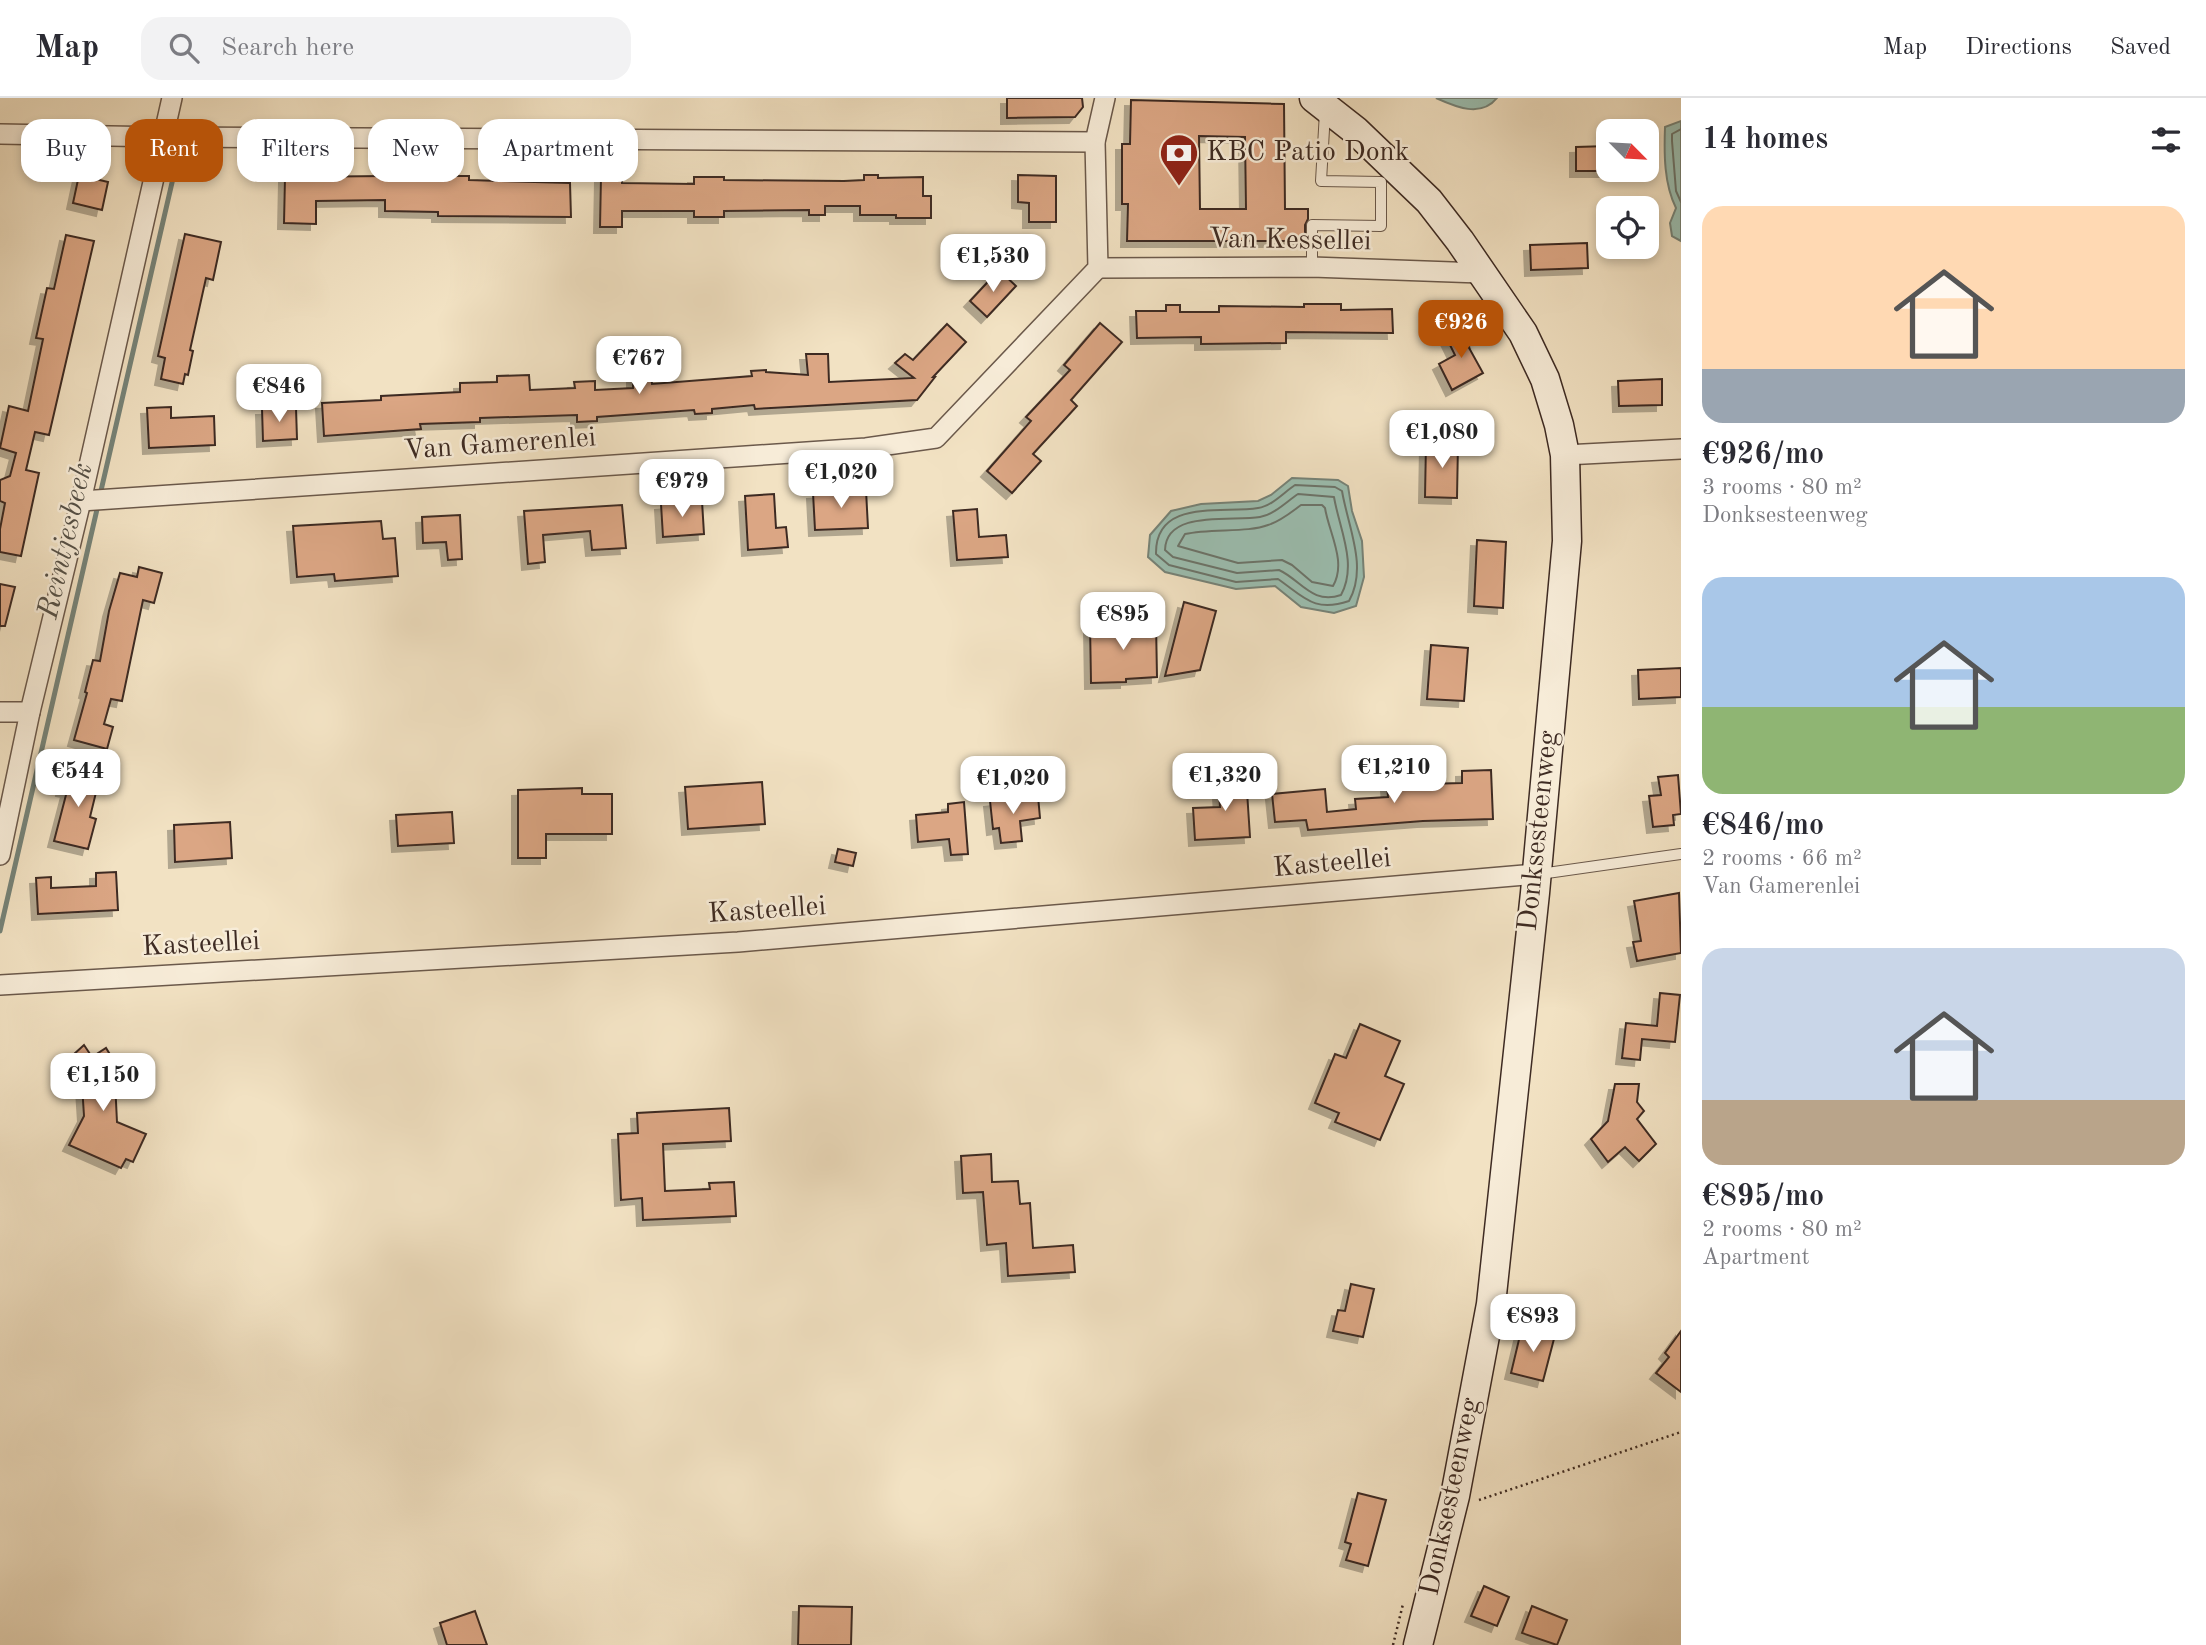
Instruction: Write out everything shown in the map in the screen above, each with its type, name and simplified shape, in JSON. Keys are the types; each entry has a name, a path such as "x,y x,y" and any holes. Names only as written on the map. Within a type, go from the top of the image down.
{"street":[{"path":"169,119 173,98"},
{"path":"1098,268 1095,142 1105,98"},
{"name":"Donksesteenweg","path":"1320,103 1356,131 1429,201 1523,332 1545,379 1565,455 1567,541 1536,874 1491,1304 1455,1496 1422,1644"},
{"path":"0,134 125,136"},
{"path":"223,137 1095,142"},
{"path":"0,855 30,712 155,182"},
{"name":"Van Kessellei","path":"1098,268 1312,267 1480,272"},
{"name":"Van Gamerenlei","path":"81,500 853,449 936,438 1098,268"},
{"path":"1565,455 1681,449"},
{"path":"0,712 30,712"},
{"name":"Kasteellei","path":"0,985 738,942 1536,874"}],"lane":[{"path":"1312,267 1312,225 1381,226 1381,182 1321,181 1320,103"},
{"path":"1536,874 1681,854"}],"path":[{"path":"1475,1501 1681,1432"}],"water":[{"path":"1436,98 1497,98 1484,108 1468,109"},
{"path":"1681,121 1681,241 1672,236 1670,223 1676,208 1667,179 1665,127"},
{"path":"1292,478 1338,480 1348,486 1352,511 1362,541 1364,577 1356,606 1334,613 1301,607 1275,586 1236,589 1165,572 1148,557 1150,535 1171,511 1201,504 1258,501 1271,495"}],"building":[{"path":"1007,98 1082,98 1083,107 1075,117 1007,118"},
{"path":"1131,100 1284,104 1285,209 1308,209 1305,241 1127,241 1128,204 1122,204 1122,144 1130,144","holes":["1199,136 1245,137 1246,209 1200,209"]},
{"path":"1596,146 1596,171 1576,171 1576,147"},
{"path":"864,175 878,175 878,178 923,177 923,196 931,196 931,218 860,215 860,206 825,206 825,215 809,215 809,210 724,211 724,217 694,217 694,211 622,211 622,227 600,227 601,182 694,184 694,177 724,177 724,180 864,180"},
{"path":"1018,175 1056,176 1056,222 1029,222 1029,203 1018,202"},
{"path":"464,176 478,182 570,183 571,217 438,216 438,212 385,211 385,200 316,201 316,224 284,223 285,182 354,182 354,177 368,177 368,182 464,182"},
{"path":"78,182 108,182 102,210 73,203"},
{"path":"185,234 221,242 213,280 206,278 190,350 193,351 188,375 185,374 183,384 161,379 165,358 158,356"},
{"path":"66,235 94,241 49,435 35,432 26,470 39,473 21,556 0,552 0,529 5,503 0,501 0,480 10,476 16,453 0,448 9,406 28,411 43,339 36,338 47,288 54,289"},
{"path":"1587,243 1588,268 1531,270 1530,245"},
{"path":"999,270 1016,286 987,317 970,301"},
{"path":"1304,304 1341,304 1341,310 1392,309 1393,333 1286,332 1286,343 1201,344 1201,337 1137,338 1136,311 1166,311 1166,305 1180,305 1180,312 1219,312 1219,306 1304,307"},
{"path":"1100,323 1122,342 1071,400 1077,406 1033,454 1041,461 1012,493 987,471 1031,421 1026,417 1070,370 1064,365"},
{"path":"947,324 966,342 933,377 917,400 755,409 754,405 712,409 712,413 695,414 694,410 597,417 597,421 577,422 577,415 480,418 480,422 420,424 421,429 324,436 322,403 381,400 381,396 460,392 460,383 497,382 497,376 529,375 530,390 575,388 574,382 595,381 595,390 633,388 633,376 651,375 652,384 752,376 751,371 766,370 808,375 806,354 828,354 829,382 914,378 895,363 905,354 913,360"},
{"path":"1467,326 1476,342 1468,346 1483,373 1452,390 1439,364 1455,355 1446,337"},
{"path":"1662,379 1662,405 1619,406 1618,381"},
{"path":"171,407 171,418 214,416 215,445 149,448 147,408"},
{"path":"296,408 297,439 263,441 262,409"},
{"path":"1426,442 1458,443 1457,498 1425,497"},
{"path":"866,490 868,528 815,530 813,493"},
{"path":"774,494 776,528 786,527 788,547 748,550 745,496"},
{"path":"702,501 704,534 663,537 661,504"},
{"path":"622,505 626,548 592,550 590,531 543,535 545,562 528,564 524,511"},
{"path":"977,509 979,537 1006,535 1008,557 957,560 953,511"},
{"path":"460,515 462,559 448,560 446,542 423,543 422,517"},
{"path":"381,521 383,539 395,538 398,576 335,581 334,574 297,577 293,526"},
{"path":"1477,540 1506,542 1503,608 1474,606"},
{"path":"139,567 162,573 154,603 143,600 122,701 111,699 104,724 113,727 107,749 74,740 93,660 100,661 109,611 120,573 137,577"},
{"path":"0,584 15,587 5,626 0,626"},
{"path":"1184,602 1216,611 1200,670 1165,676"},
{"path":"1156,623 1157,677 1126,679 1126,682 1091,683 1090,624"},
{"path":"1431,645 1468,648 1464,701 1427,699"},
{"path":"1681,668 1681,697 1639,699 1638,670"},
{"path":"68,768 100,776 90,817 96,819 88,849 54,841 67,791 62,790"},
{"path":"1491,770 1493,819 1423,821 1308,830 1306,820 1275,822 1272,794 1325,789 1327,812 1356,809 1355,799 1388,797 1387,785 1462,783 1462,771"},
{"path":"1678,775 1681,814 1673,815 1674,825 1653,827 1649,796 1661,795 1658,777"},
{"path":"1246,776 1250,837 1195,840 1193,808 1220,807 1218,778"},
{"path":"762,782 765,824 688,829 685,787"},
{"path":"582,788 582,794 612,794 612,834 546,834 546,858 518,858 518,790"},
{"path":"1038,796 1040,818 1020,821 1022,841 1001,843 999,828 993,829 990,801"},
{"path":"964,802 968,854 951,855 949,839 918,842 916,815 948,812 948,804"},
{"path":"452,812 454,843 398,846 396,815"},
{"path":"230,822 232,858 175,862 174,825"},
{"path":"838,849 856,853 853,866 835,862"},
{"path":"116,872 118,910 38,914 36,878 51,877 51,888 96,886 96,873"},
{"path":"1679,893 1681,953 1637,961 1633,942 1641,941 1634,901"},
{"path":"1660,993 1680,995 1675,1042 1642,1039 1640,1060 1622,1058 1626,1023 1657,1026"},
{"path":"1360,1024 1400,1041 1385,1076 1404,1084 1380,1140 1335,1122 1339,1113 1315,1103 1335,1054 1346,1058"},
{"path":"84,1045 92,1057 106,1048 114,1061 117,1122 146,1134 133,1162 126,1159 121,1168 69,1145 84,1116 81,1069 72,1056"},
{"path":"1615,1084 1639,1084 1637,1102 1644,1111 1637,1119 1656,1144 1639,1161 1625,1147 1608,1162 1591,1139 1608,1121"},
{"path":"729,1108 731,1141 663,1144 665,1191 710,1189 709,1183 734,1182 736,1216 643,1220 642,1198 621,1200 618,1134 638,1133 637,1113"},
{"path":"991,1154 992,1182 1018,1181 1020,1204 1030,1203 1033,1248 1073,1245 1075,1272 1008,1276 1006,1243 987,1245 983,1192 963,1193 961,1156"},
{"path":"1351,1284 1374,1289 1363,1337 1333,1331 1338,1310 1345,1311"},
{"path":"1522,1327 1555,1335 1543,1381 1511,1373"},
{"path":"1681,1331 1681,1392 1656,1373 1669,1357 1665,1353"},
{"path":"1358,1493 1386,1500 1368,1566 1346,1560 1351,1544 1345,1542"},
{"path":"1484,1586 1509,1597 1497,1626 1471,1616"},
{"path":"799,1606 852,1607 851,1645 798,1645"},
{"path":"1532,1606 1567,1620 1557,1645 1522,1633"},
{"path":"475,1611 487,1645 447,1645 440,1623"}],"waterway":[{"name":"Reintjesbeek","path":"100,495 172,182"},
{"name":"Reintjesbeek","path":"0,931 98,505"}],"place":[{"name":"KBC Patio Donk","path":"1179,187"}]}
